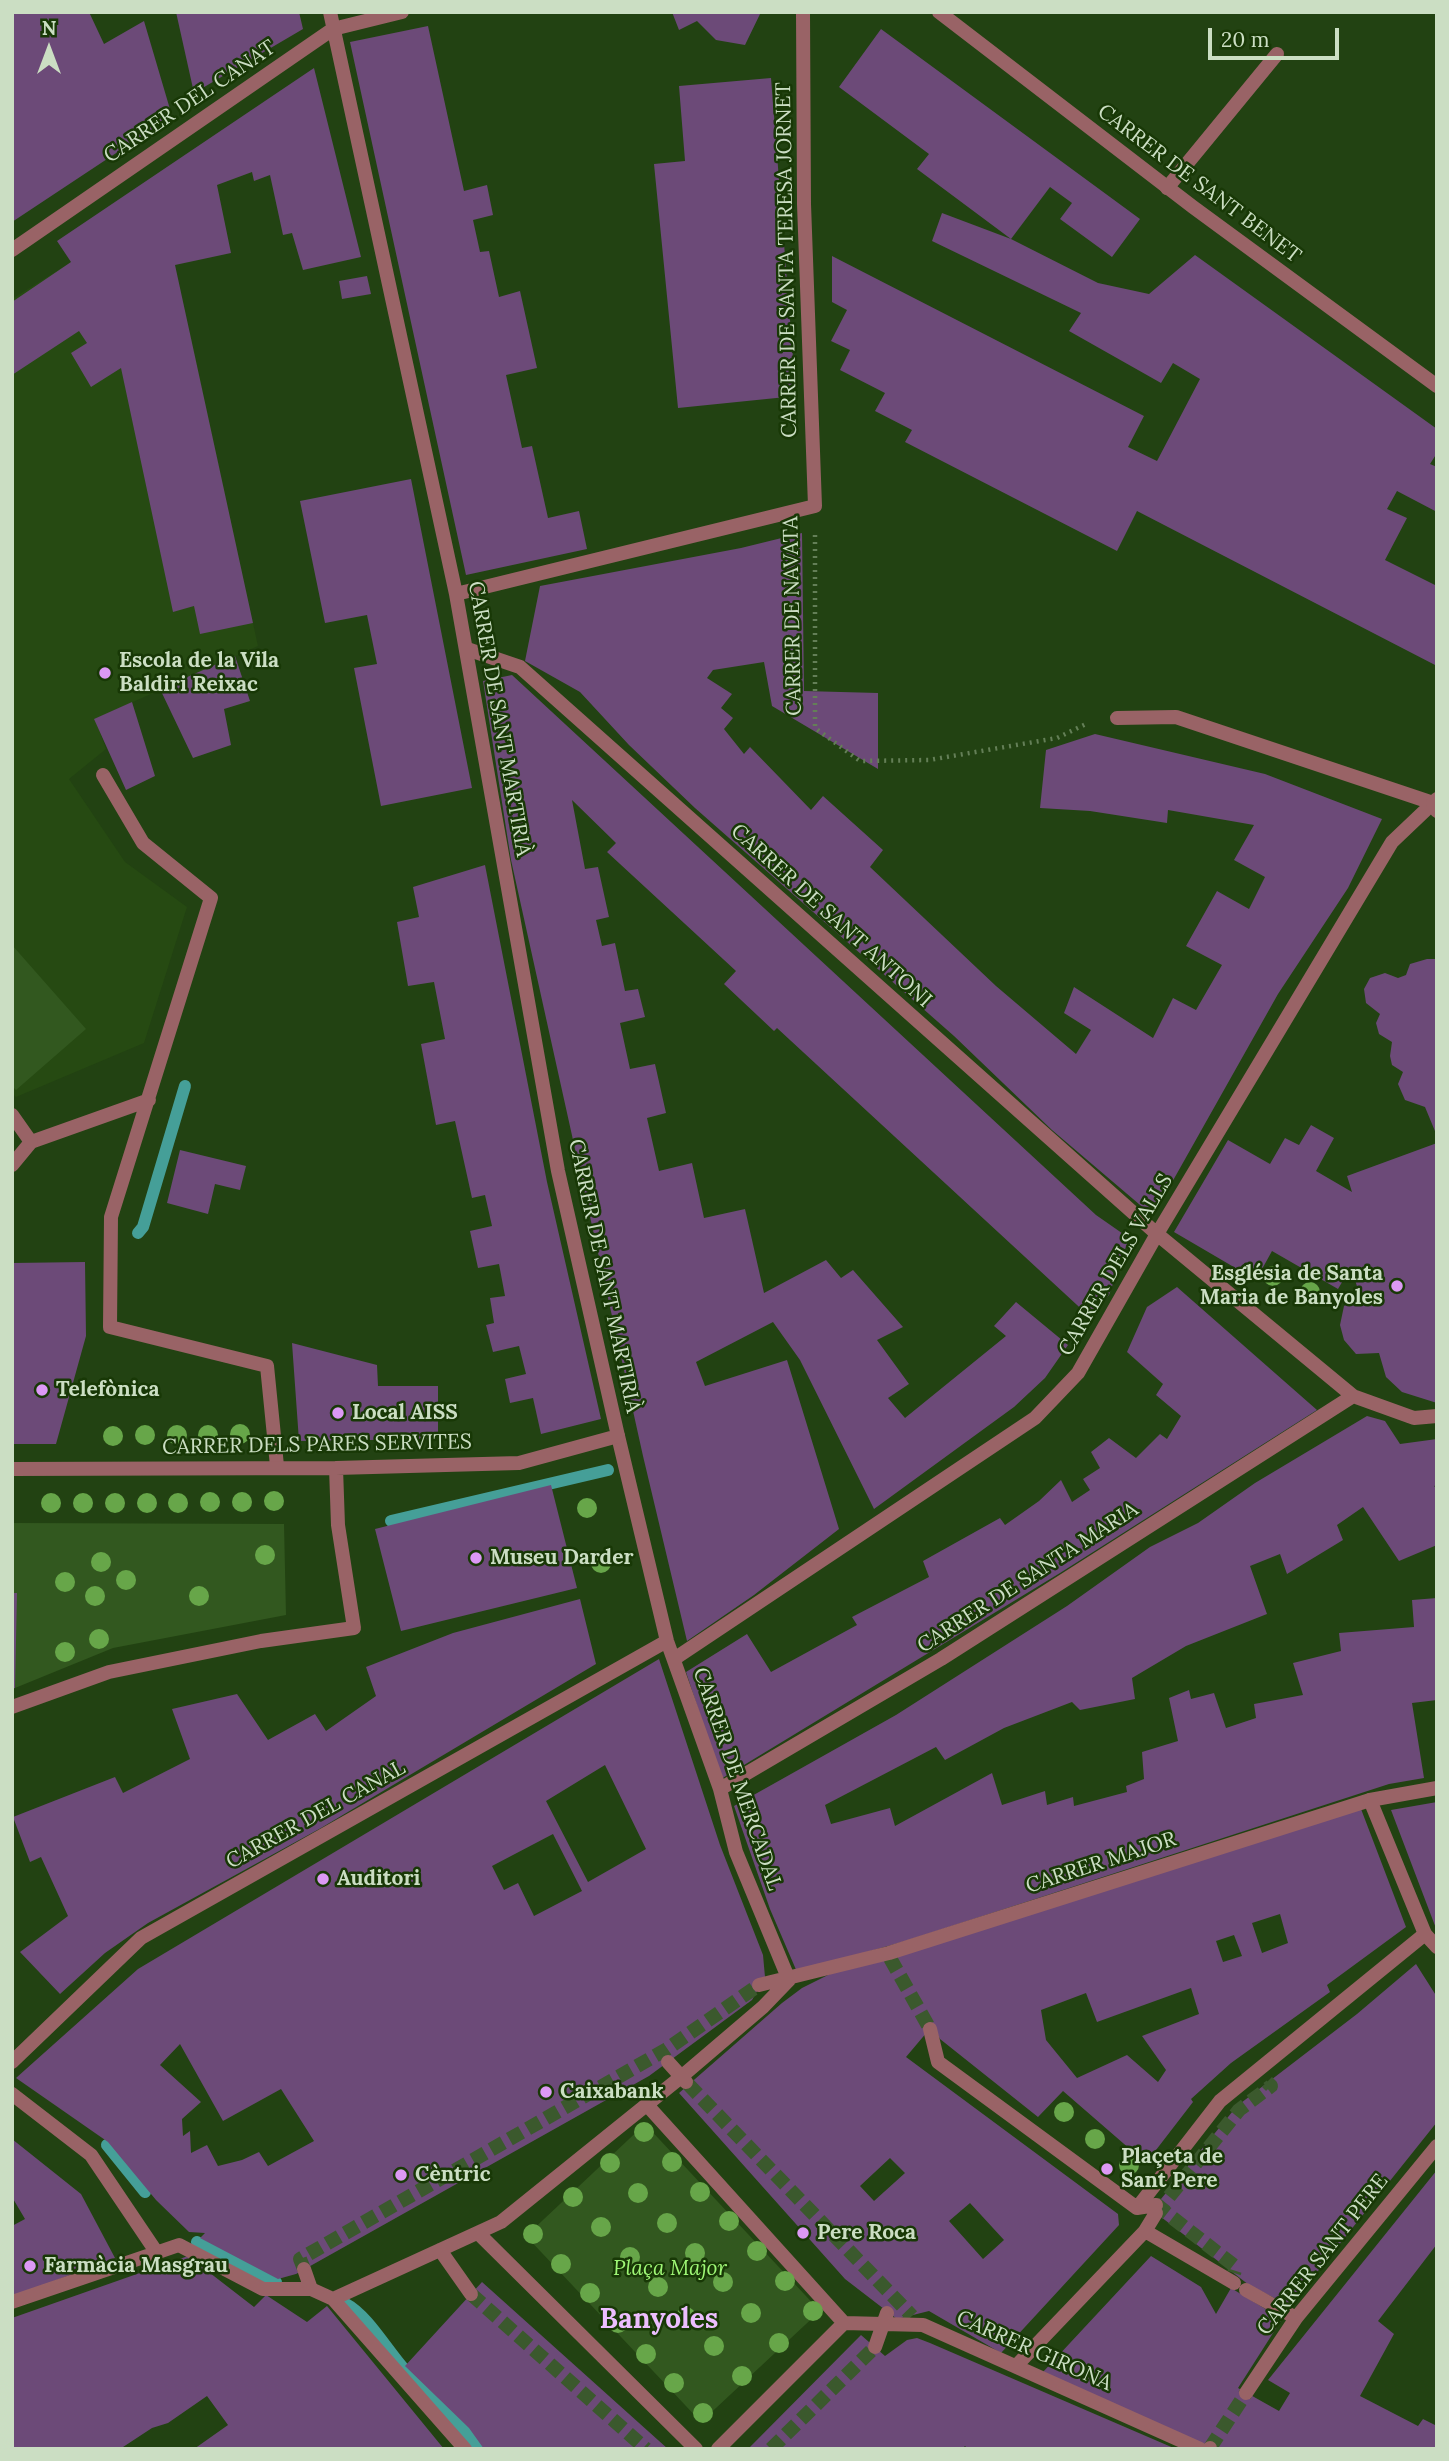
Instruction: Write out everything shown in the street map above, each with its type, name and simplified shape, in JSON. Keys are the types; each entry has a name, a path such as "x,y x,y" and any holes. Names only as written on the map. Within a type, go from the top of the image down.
{"street":[{"name":"CARRER DE SANT MARTIRIÀ","path":"330,12 467,649 558,1171 667,1641"},
{"name":"CARRER DEL CANAT","path":"12,250 333,29 402,12"},
{"name":"CARRER DE SANTA TERESA JORNET","path":"803,12 804,204 815,506"},
{"name":"CARRER DE SANT BENET","path":"939,12 1167,188 1437,386"},
{"path":"1167,188 1277,54"},
{"name":"CARRER DE NAVATA","path":"456,594 815,506"},
{"name":"CARRER DE SANT ANTONI","path":"467,649 520,667 1157,1234 1353,1396"},
{"path":"1117,718 1176,717 1436,805"},
{"path":"103,775 142,843 211,898 111,1217 110,1327 267,1366 276,1466"},
{"name":"CARRER DELS VALLS","path":"674,1659 1035,1418 1078,1373 1157,1234 1392,842 1436,805"},
{"path":"12,1166 31,1142 149,1100"},
{"path":"12,1115 31,1142"},
{"path":"1353,1396 1415,1418 1437,1416"},
{"name":"CARRER DE SANTA MARIA","path":"720,1789 942,1659 1353,1396"},
{"name":"CARRER DELS PARES SERVITES","path":"12,1469 276,1466 336,1468 519,1463 618,1436"},
{"path":"12,1707 109,1672 261,1641 354,1628 338,1525 336,1468"},
{"name":"CARRER DE MERCADAL","path":"667,1641 720,1789 736,1852 789,1980"},
{"name":"CARRER DEL CANAL","path":"12,2062 141,1937 667,1641"},
{"name":"CARRER MAJOR","path":"789,1980 889,1955 1370,1800 1431,1788"},
{"path":"1370,1800 1425,1934 1437,1947"},
{"path":"1137,2208 1220,2101 1425,1934"},
{"path":"759,1985 789,1980"},
{"path":"333,2299 501,2222 647,2105 685,2078 789,1980"},
{"path":"930,2029 938,2062 1137,2208 1156,2209 1145,2231 1016,2366"},
{"path":"668,2062 685,2078"},
{"path":"1256,2070 1267,2082"},
{"path":"12,2094 91,2155 157,2253"},
{"path":"647,2105 844,2323 718,2449"},
{"name":"CARRER SANT PERE","path":"1246,2393 1296,2318 1437,2146"},
{"path":"1137,2208 1145,2231 1236,2281 1296,2318"},
{"path":"478,2233 696,2449"},
{"path":"12,2302 179,2245 262,2289 311,2289 333,2299 465,2449"},
{"path":"440,2250 471,2294"},
{"path":"304,2269 311,2289"},
{"path":"875,2347 886,2319"},
{"name":"CARRER GIRONA","path":"844,2323 886,2319 918,2320 1200,2449"}],"path":[{"name":"CARRER DE NAVATA","path":"815,506 815,728 860,761 929,760 999,750 1057,738 1090,721 1117,718"}],"shaded area":[{"name":"Escola de la Vila Baldiri Reixac","path":"71,262 134,354 190,332 258,646 95,719 106,749 69,779 125,862 187,907 144,1043 16,1097 12,1093 12,299"}],"green space":[{"path":"12,945 86,1029 16,1090 12,1086"},
{"path":"12,1523 284,1524 286,1615 113,1648 15,1688"},
{"name":"Plaça Major","path":"645,2124 820,2311 701,2422 526,2236"}],"building":[{"path":"12,12 89,12 104,44 144,21 172,116 12,222"},
{"path":"176,12 299,12 303,29 194,93"},
{"path":"672,12 761,12 745,45 716,40 697,21 679,30"},
{"path":"428,26 464,191 487,185 493,215 473,220 480,252 489,251 499,297 520,291 537,368 506,375 522,448 532,446 548,518 579,511 587,549 466,575 350,42"},
{"path":"881,29 1140,219 1112,257 1060,219 1072,203 1050,187 1011,239 917,169 929,154 839,87"},
{"path":"314,68 361,257 303,270 292,233 283,235 270,175 254,181 252,172 217,185 231,253 175,265 253,623 200,634 194,606 173,612 121,368 91,387 71,353 87,343 79,331 12,375 12,302 71,262 57,241"},
{"path":"771,78 796,396 678,408 654,164 685,161 679,86"},
{"path":"942,213 1011,239 1098,283 1149,294 1195,255 1437,429 1437,453 1430,464 1437,467 1437,512 1397,491 1387,509 1407,518 1385,560 1437,586 1437,666 1137,511 1117,551 905,442 912,430 875,411 885,393 840,370 850,350 831,341 847,310 832,302 832,256 1144,416 1128,447 1157,461 1200,379 1173,363 1161,383 1069,331 1081,313 932,241"},
{"path":"367,276 371,294 342,299 339,281"},
{"path":"411,479 472,788 381,806 354,668 377,664 367,615 325,623 300,501"},
{"path":"802,533 804,691 878,693 878,769 772,706 764,662 713,670 707,678 732,694 721,708 733,718 724,729 744,754 750,747 811,810 823,796 883,850 870,867 996,986 1076,1054 1091,1030 1064,1013 1074,987 1153,1038 1173,998 1196,1010 1222,965 1186,946 1217,891 1249,909 1265,877 1234,860 1254,825 1168,810 1167,823 1090,811 1040,808 1046,750 1095,734 1265,774 1382,819 1348,888 1278,994 1153,1216 1052,1130 954,1036 695,808 629,745 580,692 525,661 540,586 741,548"},
{"path":"235,656 250,701 224,709 231,745 193,758 160,689"},
{"path":"512,675 1096,1215 1129,1238 1109,1295 1090,1317 777,1028 774,1031 724,984 736,971 607,852 616,843 572,800 585,869 598,867 609,917 596,920 602,946 615,943 625,991 638,989 645,1017 620,1023 630,1069 655,1064 666,1113 647,1118 659,1171 692,1163 704,1218 745,1209 764,1293 826,1260 841,1278 853,1270 903,1327 877,1340 909,1384 888,1398 905,1418 1006,1336 994,1326 1016,1302 1068,1345 1045,1378 1014,1407 874,1509 800,1360 773,1322 696,1362 705,1386 787,1360 839,1529 754,1595 687,1641 643,1456 511,860 483,681"},
{"path":"132,702 155,776 126,790 94,719"},
{"path":"485,865 547,1182 601,1419 541,1434 533,1398 510,1403 505,1379 526,1374 519,1346 493,1352 486,1325 494,1323 490,1298 505,1296 499,1264 478,1268 470,1231 492,1226 485,1195 472,1198 455,1121 436,1125 421,1044 445,1039 434,982 408,986 397,922 419,917 413,887"},
{"path":"1437,959 1437,1136 1425,1107 1405,1100 1398,1084 1403,1072 1392,1065 1392,1042 1379,1034 1376,1023 1380,1014 1366,1003 1364,989 1370,978 1385,973 1398,978 1406,975 1410,964"},
{"path":"1311,1125 1334,1138 1316,1171 1352,1192 1347,1176 1437,1143 1437,1403 1402,1392 1386,1377 1379,1353 1356,1354 1344,1340 1340,1325 1344,1306 1360,1296 1351,1267 1338,1289 1272,1251 1256,1280 1174,1232 1228,1140 1270,1164 1285,1138 1299,1145"},
{"path":"180,1150 246,1166 240,1190 215,1184 208,1214 167,1203"},
{"name":"Telefònica","path":"85,1262 86,1336 56,1444 12,1444 12,1263"},
{"path":"1177,1287 1317,1410 1060,1573 721,1779 686,1672 747,1634 771,1672 857,1625 852,1617 929,1577 923,1561 1000,1518 1005,1525 1039,1501 1061,1480 1072,1502 1090,1490 1083,1479 1100,1468 1091,1452 1109,1438 1136,1458 1160,1434 1167,1439 1181,1416 1156,1395 1163,1384 1127,1352 1147,1307"},
{"name":"Local AISS","path":"292,1343 377,1365 378,1386 438,1386 438,1439 299,1441"},
{"path":"1367,1416 1385,1421 1400,1444 1437,1439 1437,1485 1434,1486 1437,1489 1437,1545 1399,1561 1363,1507 1337,1525 1343,1540 1287,1574 1280,1554 1250,1566 1267,1614 1186,1646 1132,1678 1135,1699 1080,1710 1072,1702 1004,1728 945,1760 936,1747 825,1805 831,1824 890,1808 895,1826 992,1773 1002,1805 1045,1791 1047,1805 1073,1797 1074,1806 1127,1792 1126,1786 1144,1779 1142,1752 1178,1741 1169,1698 1189,1690 1191,1699 1214,1693 1226,1728 1256,1718 1254,1704 1303,1695 1293,1663 1341,1651 1339,1633 1414,1627 1412,1600 1437,1598 1437,1700 1412,1703 1424,1778 1389,1784 909,1940 797,1972 770,1909 734,1806 896,1715 1067,1606 1150,1547 1198,1523 1255,1483"},
{"name":"Museu Darder","path":"551,1485 577,1588 401,1631 375,1529"},
{"path":"12,1593 17,1593 15,1688 12,1689"},
{"path":"580,1599 596,1664 321,1828 148,1923 105,1953 60,1994 20,1952 68,1916 41,1857 30,1862 13,1817 115,1777 123,1793 190,1759 172,1709 237,1694 268,1740 315,1714 326,1731 376,1696 366,1667 453,1633"},
{"path":"659,1659 720,1845 763,1955 765,1977 752,2000 649,2076 296,2274 278,2279 200,2238 205,2233 189,2232 156,2200 108,2142 16,2078 138,1969","holes":["605,1765 646,1849 588,1882 546,1801","553,1834 582,1891 534,1916 518,1883 504,1890 492,1866","180,2044 223,2121 281,2089 314,2141 268,2166 259,2152 218,2166 207,2145 191,2153 190,2131 183,2136 182,2119 201,2102 160,2065"]},
{"path":"1437,1802 1437,1931 1391,1810"},
{"path":"1361,1809 1406,1927 1327,1985 1330,1992 1231,2063 1191,2099 1193,2102 1146,2163 1063,2091 1038,2117 940,2039 933,2025 906,2057 1118,2214 1119,2225 1001,2353 929,2311 897,2319 845,2279 679,2093 782,2003 802,1988 832,1973","holes":["1280,1914 1288,1943 1262,1953 1252,1923","1234,1935 1242,1956 1223,1962 1216,1941","1191,1988 1199,2014 1142,2036 1166,2070 1158,2082 1127,2055 1077,2078 1046,2040 1041,2010 1086,1993 1097,2022","890,2158 905,2173 874,2201 860,2186","970,2203 1004,2240 983,2259 949,2221"]},
{"path":"1416,1964 1437,1997 1437,2122 1290,2306 1249,2285 1152,2210 1237,2106 1357,2014"},
{"path":"12,2139 81,2194 115,2258 12,2297 12,2226 25,2219 12,2197"},
{"path":"1437,2170 1437,2244 1378,2321 1394,2334 1360,2396 1418,2426 1423,2419 1437,2426 1437,2449 1212,2449 1043,2372 1151,2256 1201,2287 1216,2314 1231,2288 1282,2319 1238,2388 1279,2411 1290,2393 1268,2380"},
{"path":"188,2256 254,2307 266,2295 307,2322 327,2306 444,2449 194,2449 228,2425 207,2396 168,2423 152,2428 120,2449 12,2449 12,2318"},
{"path":"482,2282 668,2449 484,2449 469,2428 405,2366"},
{"path":"861,2335 885,2356 907,2340 917,2338 1176,2449 968,2449 965,2446 962,2449 748,2449"}],"waterway":[{"path":"138,1233 143,1227 185,1086"},
{"path":"391,1521 608,1470"},
{"path":"107,2145 145,2192"},
{"path":"197,2242 276,2282"},
{"path":"346,2304 362,2316 404,2369 453,2417 479,2449"}],"tunnel":[{"path":"890,1958 930,2029"},
{"path":"304,2269 300,2259 667,2049 759,1985"},
{"path":"1156,2213 1239,2110 1271,2086 1267,2082"},
{"path":"688,2084 912,2316"},
{"path":"1156,2205 1236,2267 1234,2273"},
{"path":"471,2294 646,2449"},
{"path":"771,2449 875,2347"},
{"path":"1210,2448 1246,2393"}],"place":[{"name":"Escola de la Vila Baldiri Reixac","path":"105,673"},
{"name":"Església de Santa Maria de Banyoles","path":"1397,1286"},
{"name":"Telefònica","path":"42,1390"},
{"name":"Local AISS","path":"338,1413"},
{"name":"Museu Darder","path":"476,1558"},
{"name":"Auditori","path":"323,1879"},
{"name":"Caixabank","path":"546,2092"},
{"name":"Plaçeta de Sant Pere","path":"1107,2169"},
{"name":"Cèntric","path":"401,2175"},
{"name":"Pere Roca","path":"803,2233"},
{"name":"Farmàcia Masgrau","path":"30,2266"}],"district":[{"name":"Banyoles","path":"659,2320"}]}
